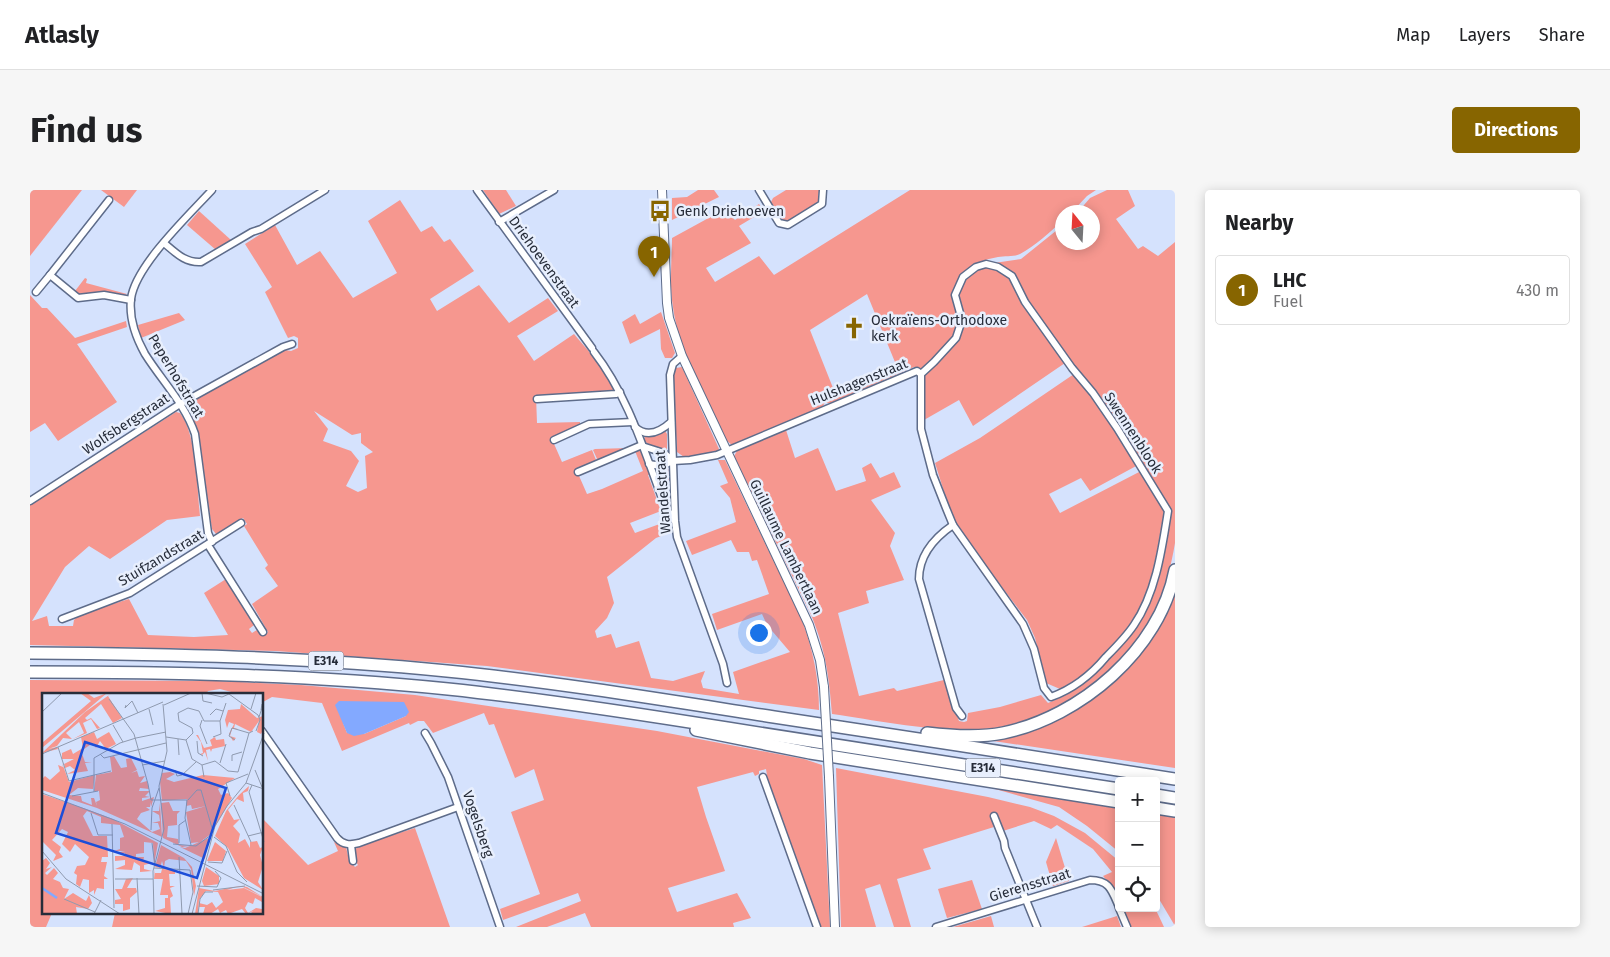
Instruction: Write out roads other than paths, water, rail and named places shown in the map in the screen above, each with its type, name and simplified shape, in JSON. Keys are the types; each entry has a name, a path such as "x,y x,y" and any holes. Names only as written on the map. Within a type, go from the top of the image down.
{"highway":[{"path":"893,735 916,732 984,736 1004,733 1048,718 1071,706 1091,694 1126,663 1162,609 1175,570"},
{"name":"E314","path":"30,653 183,654 260,657 446,671 620,692 1175,779"},
{"name":"E314","path":"30,672 184,673 340,680 518,697 1115,788"},
{"path":"652,716 665,724 810,753 1115,801"},
{"path":"1160,796 1175,798"},
{"path":"1160,809 1175,811"}],"street":[{"name":"Peperhofstraat","path":"212,190 164,243 141,273 134,286 131,300 132,324 145,353 190,420 195,434 210,543 261,629 252,631"},
{"path":"164,243 183,259 191,263 201,262 252,232 261,229 325,190"},
{"name":"Driehoevenstraat","path":"477,190 605,366 620,392 665,506 675,521"},
{"path":"499,222 554,190"},
{"name":"Guillaume Lambertlaan","path":"662,190 669,318 682,356 810,625 820,660 824,687 835,927"},
{"path":"759,190 779,223 788,225 822,204 822,190"},
{"path":"36,292 109,200"},
{"name":"Swennenblook","path":"921,374 956,338 961,323 955,295 959,282 967,272 976,266 986,264 998,267 1012,276 1025,302 1117,428 1168,511 1156,573 1148,598 1135,624 1098,666 1075,686 1051,697"},
{"path":"50,275 78,298 104,295 131,300"},
{"name":"Wolfsbergstraat","path":"30,501 180,404 283,347 292,344"},
{"name":"Wandelstraat","path":"682,356 673,364 671,369 671,422 677,537 723,664 727,683"},
{"name":"Hulshagenstraat","path":"727,452 906,374 917,371 921,374 921,429 933,474 953,525 1023,624 1034,648 1044,688 1051,697"},
{"path":"537,399 616,394 620,392"},
{"path":"554,440 589,424 634,424 643,432 652,433 661,430 671,422"},
{"path":"578,472 642,445 664,454 673,461"},
{"path":"649,464 661,466 673,461 690,460 727,452"},
{"name":"Stuifzandstraat","path":"62,619 130,593 241,523"},
{"path":"953,525 944,531 928,548 919,568 919,579 956,708 962,716"},
{"name":"Vogelsberg","path":"425,733 441,761 500,927"},
{"path":"264,734 337,838 344,844 351,845 458,807"},
{"path":"763,777 817,927"},
{"path":"994,816 1037,927"},
{"path":"351,845 353,861"},
{"name":"Gierensstraat","path":"936,927 1090,880 1105,882 1115,899"},
{"name":"Gierensstraat","path":"1121,912 1127,927"}],"water":[{"path":"339,701 404,702 409,712 406,716 364,734 354,736 347,733 335,705"}],"place":[{"name":"Genk Driehoeven","path":"660,211"},
{"name":"LHC","path":"654,277"},
{"name":"Oekraïens-Orthodoxe kerk","path":"854,328"}]}
